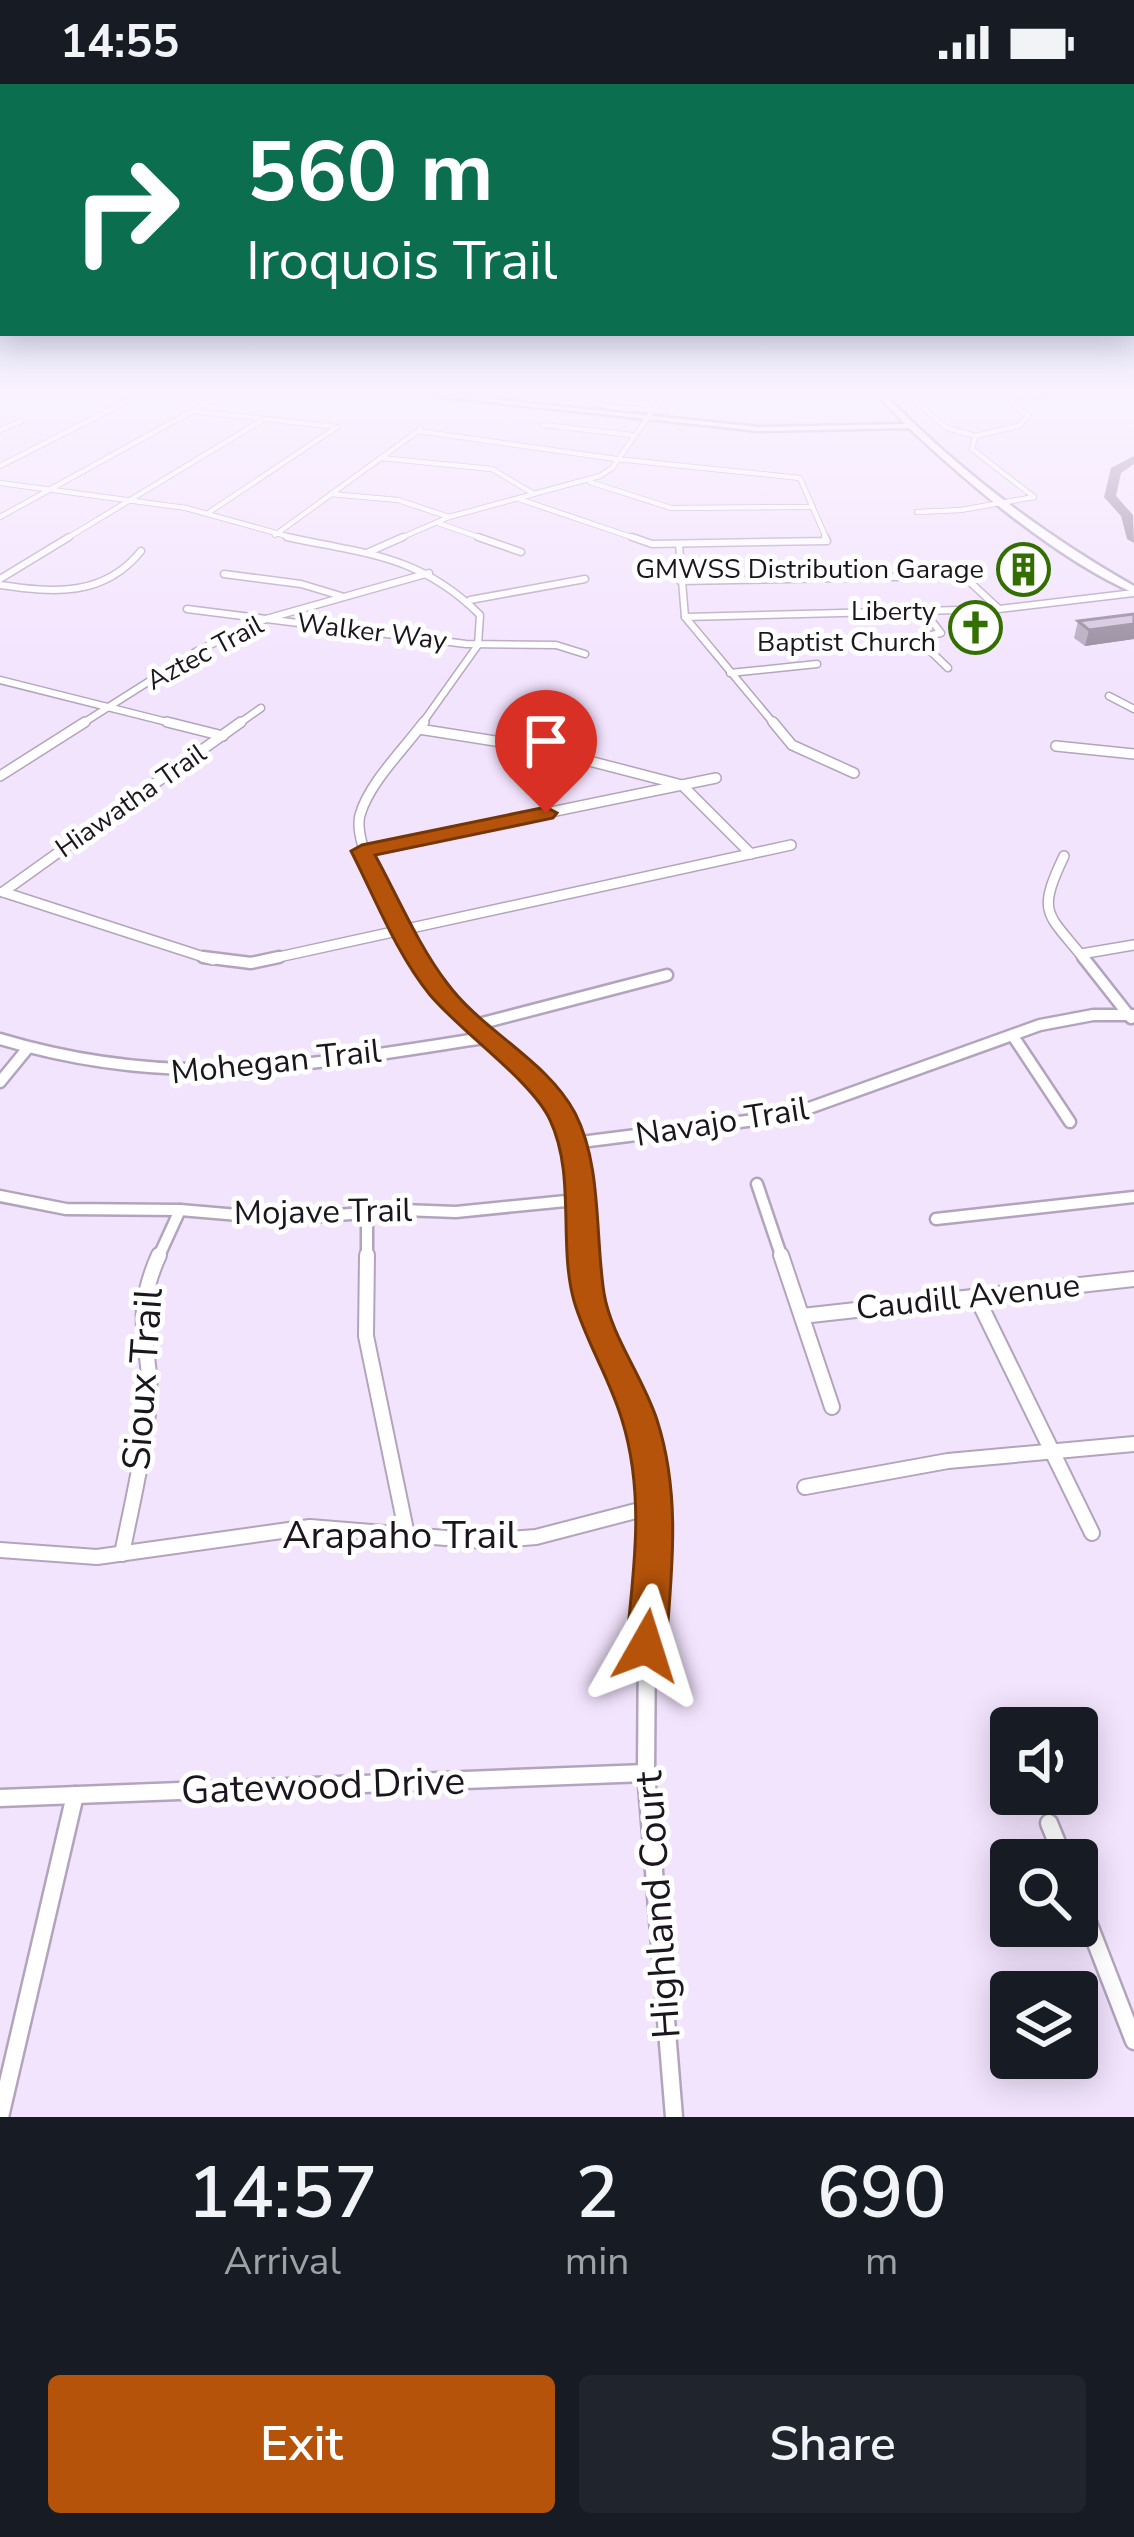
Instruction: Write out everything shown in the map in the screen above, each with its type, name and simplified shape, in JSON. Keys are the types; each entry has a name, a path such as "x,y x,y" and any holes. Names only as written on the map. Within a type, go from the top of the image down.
{"main road":[{"path":"987,488 1075,555 1134,591"}],"street":[{"path":"41,488 208,513 275,535 369,552 429,573 470,600 482,623 478,645 360,816 362,851 435,985 471,1026 541,1088 561,1114 572,1143"},
{"path":"0,582 150,488"},
{"path":"208,513 246,488"},
{"path":"275,535 339,488"},
{"path":"524,488 534,494"},
{"path":"369,552 434,522 559,488"},
{"path":"608,488 671,508 813,507"},
{"path":"519,499 626,538 680,544 827,541 804,488"},
{"path":"917,512 1034,497 1022,488"},
{"path":"0,517 50,489"},
{"path":"331,494 398,500 449,517"},
{"path":"434,522 520,551"},
{"path":"680,544 685,616 792,745 854,773"},
{"path":"0,582 63,593 85,590 132,564 141,551"},
{"name":"Aztec Trail","path":"0,776 197,651 266,619 429,573"},
{"path":"224,574 301,584 344,597"},
{"path":"680,581 943,576 971,583 999,609"},
{"path":"470,600 585,579"},
{"path":"685,616 999,609 1134,591"},
{"name":"Walker Way","path":"187,609 478,645 556,645 585,654"},
{"path":"924,611 941,633 917,638 948,668"},
{"path":"730,673 818,664"},
{"path":"0,680 223,736"},
{"path":"1108,696 1134,709"},
{"name":"Hiawatha Trail","path":"1,893 261,708"},
{"path":"418,729 539,748 682,785 751,854"},
{"path":"1056,746 1134,754"},
{"path":"0,761 18,765"},
{"path":"362,851 716,778"},
{"path":"1,893 233,963 404,932 791,845"},
{"path":"1064,856 1045,906 1132,1017"},
{"path":"1081,954 1134,945"},
{"path":"471,1026 668,975"},
{"name":"Navajo Trail","path":"572,1143 787,1116 1040,1025 1094,1015 1132,1017"},
{"path":"1013,1036 1070,1122"},
{"name":"Mohegan Trail","path":"0,1039 107,1069 209,1073 484,1038"},
{"path":"0,1082 27,1049"},
{"name":"Highland Court","path":"572,1143 589,1299 639,1418 655,1506 646,1773 674,2117"},
{"path":"757,1184 832,1407"},
{"name":"Mojave Trail","path":"0,1196 66,1209 180,1210 286,1219 367,1211 456,1212 576,1200"},
{"path":"936,1219 1134,1197"},
{"name":"Sioux Trail","path":"122,1554 148,1429 141,1319 144,1289 180,1210"},
{"path":"367,1211 366,1336 407,1535"},
{"name":"Caudill Avenue","path":"802,1316 1134,1279"},
{"path":"976,1296 1092,1533"},
{"path":"805,1487 948,1461 1134,1444"},
{"name":"Arapaho Trail","path":"0,1550 97,1557 310,1528 483,1541 536,1537 655,1506"},
{"name":"Gatewood Drive","path":"0,1798 646,1773"},
{"path":"0,2117 75,1795"},
{"path":"1049,1822 1056,1839"},
{"path":"1098,1947 1134,2041"}],"building":[{"path":"1025,549 1044,566 1026,567 1008,550"},
{"path":"1134,614 1134,624 1089,630 1078,621"}],"waterway":[{"path":"1112,488 1110,497 1127,515 1134,539"}],"place":[{"name":"GMWSS Distribution Garage","path":"1023,569"},
{"name":"Liberty Baptist Church","path":"975,627"}],"route":[{"path":"546,813 362,851 435,985 471,1026 541,1088 561,1114 572,1143 589,1299 639,1418 652,1469 656,1536 646,1646"}]}
